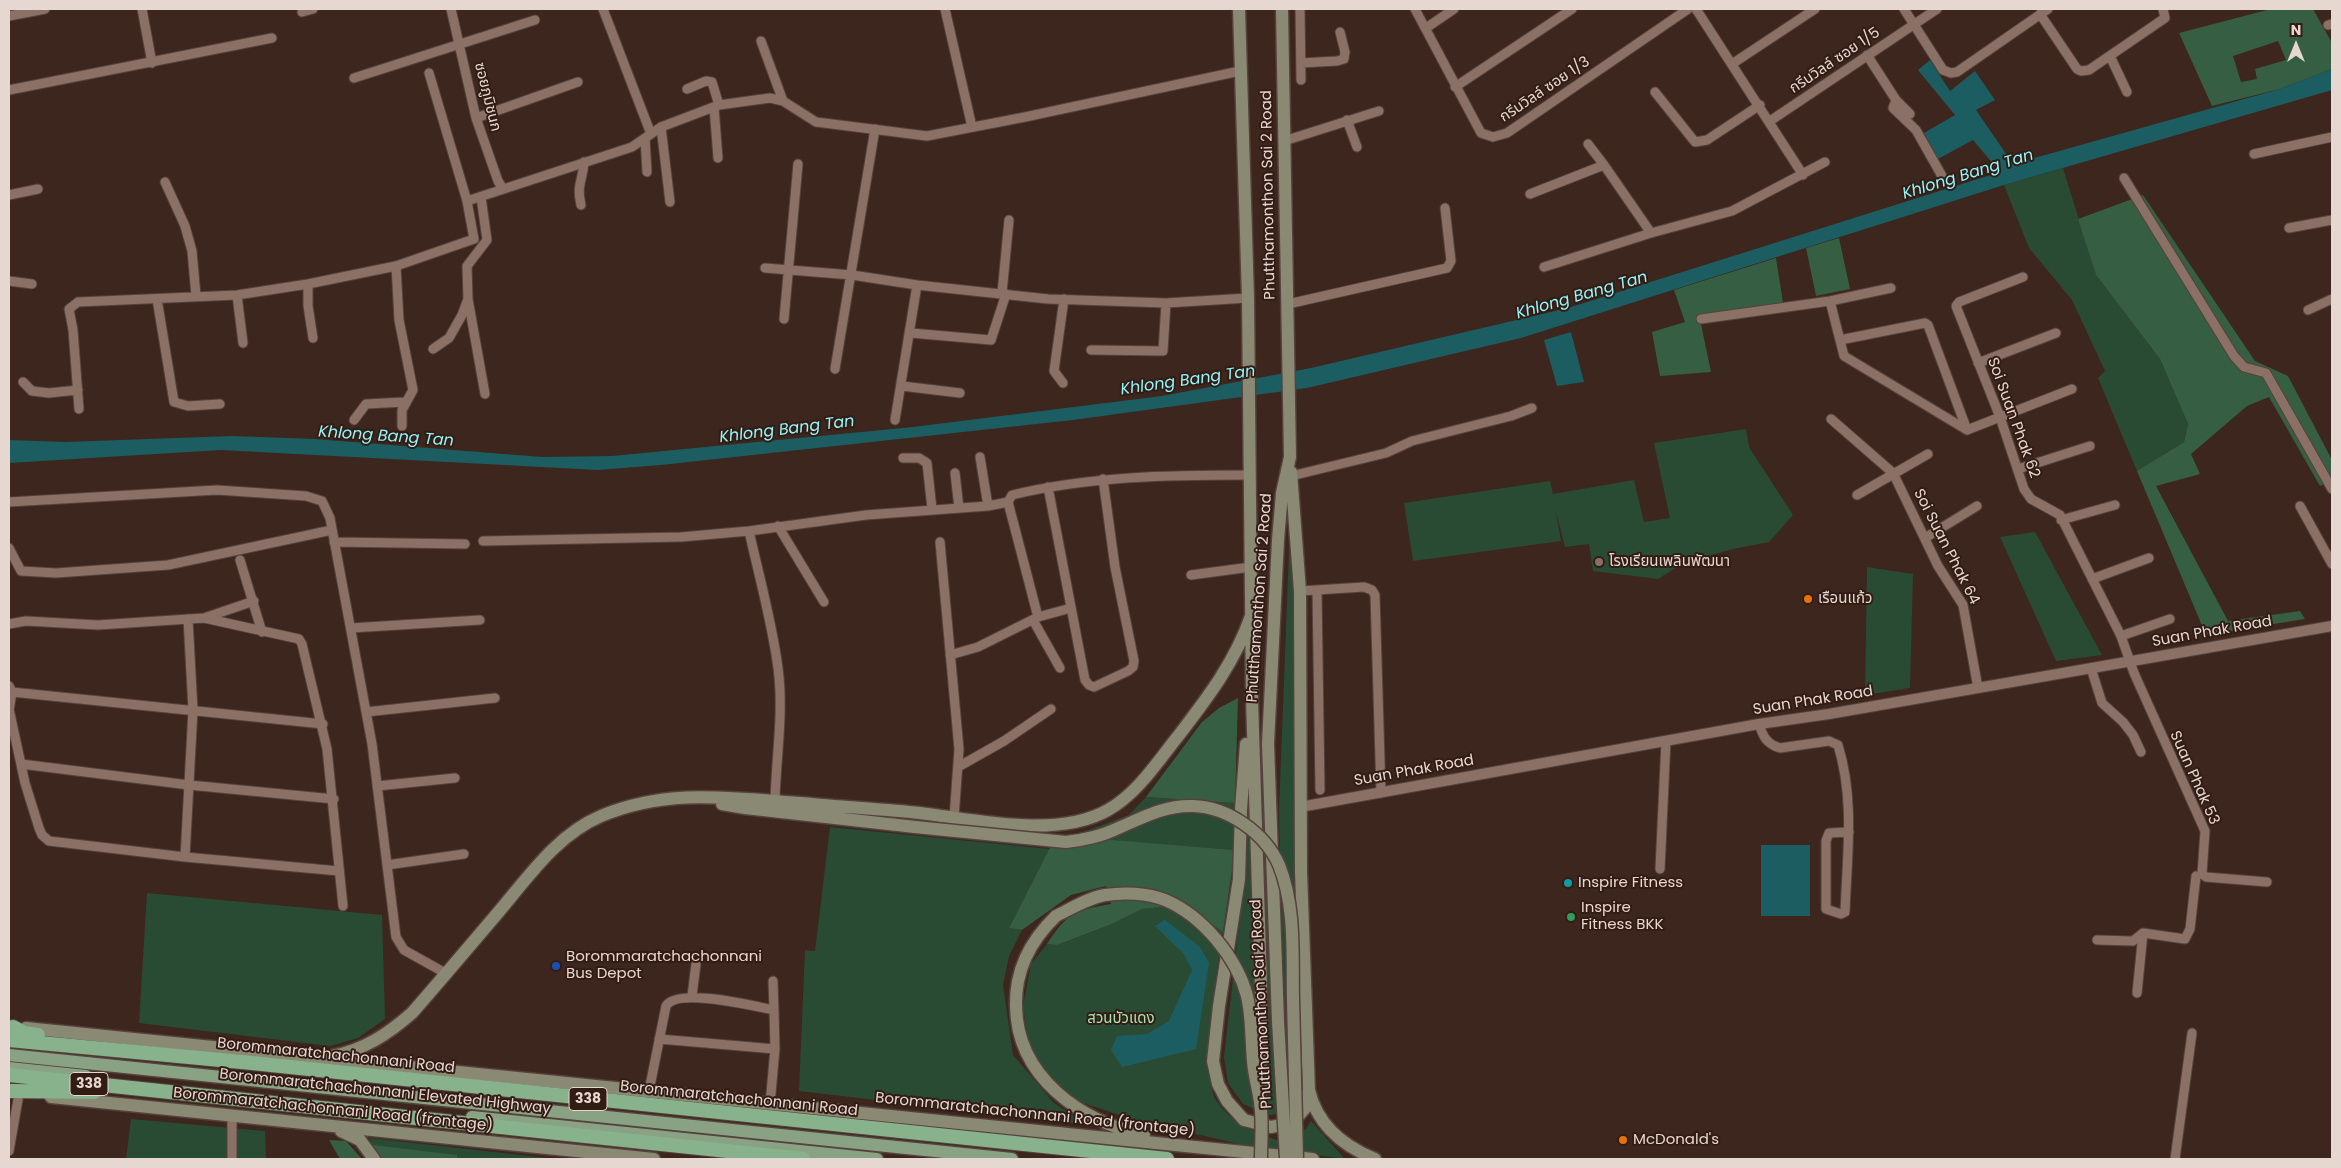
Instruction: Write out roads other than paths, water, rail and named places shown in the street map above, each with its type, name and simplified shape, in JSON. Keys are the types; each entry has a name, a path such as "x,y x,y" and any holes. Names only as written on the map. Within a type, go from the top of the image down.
{"highway":[{"name":"Borommaratchachonnani Road","path":"10,1031 82,1043 142,1048 163,1054 1167,1159"},
{"name":"338","path":"9,1075 803,1159"},
{"path":"12,1093 170,1093"}],"main road":[{"name":"Phutthamonthon Sai 2 Road","path":"1239,9 1248,298 1252,699 1258,868 1262,1075 1260,1102 1261,1159"},
{"name":"Phutthamonthon Sai 2 Road","path":"1282,9 1290,364 1290,457 1282,493 1278,540 1268,744 1278,1021 1286,1159"},
{"path":"1252,699 1242,785 1239,879 1219,1006 1213,1062 1218,1084 1227,1101 1244,1120 1270,1127 1292,1123 1307,1106 1309,1090 1300,807 1300,591 1290,457"},
{"path":"318,1058 355,1050 382,1036 412,1013 545,857 571,834 598,817 637,804 702,795 1050,827 1086,819 1107,811 1123,800 1142,782 1213,691 1230,665 1251,616"},
{"path":"702,795 720,804 745,808 1066,842 1086,839 1112,831 1160,810 1193,806 1232,816 1249,828 1272,853 1288,890 1292,944 1297,1159"},
{"path":"1207,1148 1130,1132 1098,1121 1076,1108 1052,1088 1035,1070 1025,1054 1019,1034 1015,991 1020,969 1028,951 1041,931 1056,916 1078,904 1104,896 1142,895 1165,900 1188,914 1206,930 1225,951 1237,971 1246,996 1255,1084 1260,1102"},
{"name":"Borommaratchachonnani Road (frontage)","path":"10,1031 318,1058 1313,1159"},
{"name":"Borommaratchachonnani Elevated Highway","path":"9,1055 1012,1159"},
{"name":"Borommaratchachonnani Elevated Highway","path":"9,1068 877,1159"},
{"path":"1309,1090 1312,1105 1331,1131 1341,1141 1375,1159"},
{"name":"Borommaratchachonnani Road (frontage)","path":"12,1093 654,1159"},
{"path":"333,1127 360,1140 374,1159"}],"street":[{"path":"9,16 45,9"},
{"path":"142,9 152,63"},
{"path":"302,12 313,9"},
{"name":"ซอยภูมิชนก","path":"451,9 476,118 498,181 503,188"},
{"path":"603,9 648,136 647,172"},
{"path":"945,9 972,128"},
{"path":"1300,9 1301,80"},
{"name":"กรีนวิลล์ ซอย 1/3","path":"1415,9 1481,133 1488,137 1502,136 1688,9"},
{"path":"1426,28 1454,9"},
{"path":"1455,87 1572,9"},
{"path":"1696,9 1760,105 1803,175"},
{"path":"1732,64 1815,9"},
{"path":"1904,9 1943,70 1951,73 1958,72 2044,12 2079,70 2089,70 2165,18 2163,9"},
{"name":"กรีนวิลล์ ซอย 1/5","path":"1770,121 1937,9"},
{"path":"354,78 535,20"},
{"path":"1301,63 1337,62 1344,59 1345,52 1340,32"},
{"path":"9,90 272,38"},
{"path":"762,41 782,101"},
{"path":"1867,55 1896,100 1910,114"},
{"path":"2110,56 2127,92"},
{"path":"467,201 632,147 661,128 717,106 761,98 782,101 816,122 927,136 1240,71"},
{"path":"79,409 70,307 78,302 237,295 308,284 396,266 474,239 467,201 429,73"},
{"path":"687,89 706,81 712,82 717,106 718,158"},
{"path":"476,118 578,82"},
{"path":"1656,92 1695,142 1707,140 1760,105"},
{"path":"1896,100 1893,108 1916,130 1942,176"},
{"path":"1284,141 1379,111"},
{"path":"1347,120 1358,147"},
{"path":"661,128 670,202"},
{"path":"835,369 875,130"},
{"path":"2254,154 2332,137"},
{"path":"1588,144 1651,233"},
{"path":"581,206 577,191 584,172 584,162"},
{"path":"1544,267 1651,233 1732,211 1825,162"},
{"path":"784,319 798,164"},
{"path":"1530,194 1604,166"},
{"path":"2124,178 2234,356 2244,367 2266,372 2332,489"},
{"path":"165,182 185,226 192,251 196,296"},
{"path":"9,195 38,189"},
{"path":"481,197 487,240 467,266 468,299 485,394"},
{"path":"1288,304 1447,268 1451,260 1445,208"},
{"path":"911,333 990,340 1004,294 1009,220"},
{"path":"2289,228 2332,220"},
{"path":"396,266 399,320 413,390 412,395 405,402 402,410 402,426"},
{"path":"766,268 852,275 917,285 1064,299 1166,302 1248,298"},
{"name":"Soi Suan Phak 62","path":"2022,277 1959,302 1956,306 2000,417 2026,493 2031,499 2060,515 2121,636 2130,662"},
{"path":"9,282 32,284"},
{"path":"308,284 308,306 313,338"},
{"path":"895,420 911,333 917,285"},
{"path":"1701,319 1830,301 1891,288"},
{"path":"237,295 243,344"},
{"path":"157,299 174,402 188,406 220,404"},
{"path":"433,349 448,338 455,329 468,299"},
{"path":"1064,299 1054,371 1064,383"},
{"path":"2308,310 2332,299"},
{"path":"1830,301 1844,356 1967,430"},
{"path":"1091,350 1163,351 1166,302"},
{"path":"1840,340 1925,323 1928,325 1967,430"},
{"path":"1978,362 2056,333"},
{"path":"23,382 32,391 49,393 78,390"},
{"path":"902,386 960,393"},
{"path":"1967,430 2072,389"},
{"path":"354,420 366,404 405,402"},
{"path":"1291,476 1386,453 1412,440 1511,416 1532,408"},
{"name":"Soi Suan Phak 64","path":"1831,419 1894,473 1938,566 1963,605 1978,688"},
{"path":"2018,469 2090,446"},
{"path":"1857,495 1928,454"},
{"path":"980,457 988,506"},
{"path":"903,458 919,458 927,463 932,509"},
{"path":"955,473 959,508"},
{"path":"1060,668 1035,619 1008,502 1012,495 1103,479 1172,474 1250,475"},
{"path":"1048,488 1085,680 1094,686 1133,667 1115,567 1103,479"},
{"path":"9,502 217,490 306,496 322,501 332,530 366,712 396,937 404,950 447,974"},
{"path":"483,541 645,539 749,531 866,515 988,506 1008,502"},
{"path":"2061,520 2115,504"},
{"path":"1925,538 1977,506"},
{"path":"2300,506 2332,564"},
{"path":"778,526 824,602"},
{"path":"9,548 21,571 56,573 168,565 332,530"},
{"path":"749,531 778,668 781,712 775,801"},
{"path":"334,542 465,544"},
{"path":"940,542 959,749 954,818"},
{"path":"2092,579 2149,558"},
{"path":"240,560 262,632"},
{"path":"1191,575 1251,567"},
{"path":"1300,591 1364,587 1372,590 1375,595 1381,792"},
{"path":"1317,590 1320,790"},
{"path":"9,624 26,621 98,626 204,618 254,601"},
{"path":"950,655 978,647 1035,619 1071,608"},
{"path":"204,618 262,632 296,637 302,644 323,724 334,799 343,906"},
{"path":"185,857 193,710 188,619"},
{"path":"2121,636 2170,619"},
{"path":"351,628 480,620"},
{"name":"Suan Phak Road","path":"1300,807 1759,724 1829,714 2332,626"},
{"name":"Suan Phak 53","path":"2130,662 2168,753 2205,831 2202,874 2206,877 2267,882"},
{"path":"2091,668 2098,696 2102,703 2123,722 2133,735 2141,752"},
{"path":"323,724 10,689 9,710 21,764 39,828 42,835 49,841 185,857 339,871"},
{"path":"366,712 495,698"},
{"path":"958,767 1004,742 1052,709"},
{"path":"1759,724 1764,737 1769,743 1780,748 1829,741 1834,741 1838,745 1846,774 1850,805 1845,912 1841,914 1826,909 1826,841 1829,833 1848,832"},
{"path":"1660,869 1666,741"},
{"path":"21,764 189,785 334,799"},
{"path":"377,786 455,778"},
{"path":"387,865 464,854"},
{"path":"2097,940 2133,941 2143,933 2185,939 2190,929 2196,876"},
{"path":"2137,993 2143,933"},
{"path":"692,996 696,964"},
{"path":"770,1104 775,1049 774,981"},
{"path":"649,1091 663,1015 668,1002 692,996 774,1010"},
{"path":"2175,1159 2192,1033"},
{"path":"659,1039 775,1049"},
{"path":"9,1151 12,1093"},
{"path":"232,1116 232,1159"}],"water":[{"path":"1930,60 1950,91 1975,71 1995,100 1976,110 2013,164 2280,89 2332,69 2332,90 2004,185 1521,338 1307,388 1073,420 661,465 598,470 221,450 9,463 9,440 65,442 232,436 315,439 542,457 612,456 913,427 1162,396 1311,368 1568,308 2000,172 1973,140 1938,159 1924,133 1955,115 1918,70"},
{"path":"1571,332 1584,382 1557,386 1544,340"},
{"path":"1761,845 1810,845 1810,916 1761,916"},
{"path":"1165,920 1200,947 1209,963 1196,1049 1122,1067 1111,1050 1117,1036 1147,1034 1169,1021 1192,970 1184,954 1155,926"}],"place":[{"name":"โรงเรียนเพลินพัฒนา","path":"1599,562"},
{"name":"เรือนแก้ว","path":"1808,599"},
{"name":"Inspire Fitness","path":"1568,883"},
{"name":"Inspire Fitness BKK","path":"1571,917"},
{"name":"Borommaratchachonnani Bus Depot","path":"556,966"},
{"name":"McDonald's","path":"1623,1140"}],"water label":[{"name":"Khlong Bang Tan","path":"1968,175"},
{"name":"Khlong Bang Tan","path":"1582,296"},
{"name":"Khlong Bang Tan","path":"1188,381"},
{"name":"Khlong Bang Tan","path":"787,430"},
{"name":"Khlong Bang Tan","path":"386,437"}],"park label":[{"name":"สวนบัวแดง","path":"1121,1019"}]}
